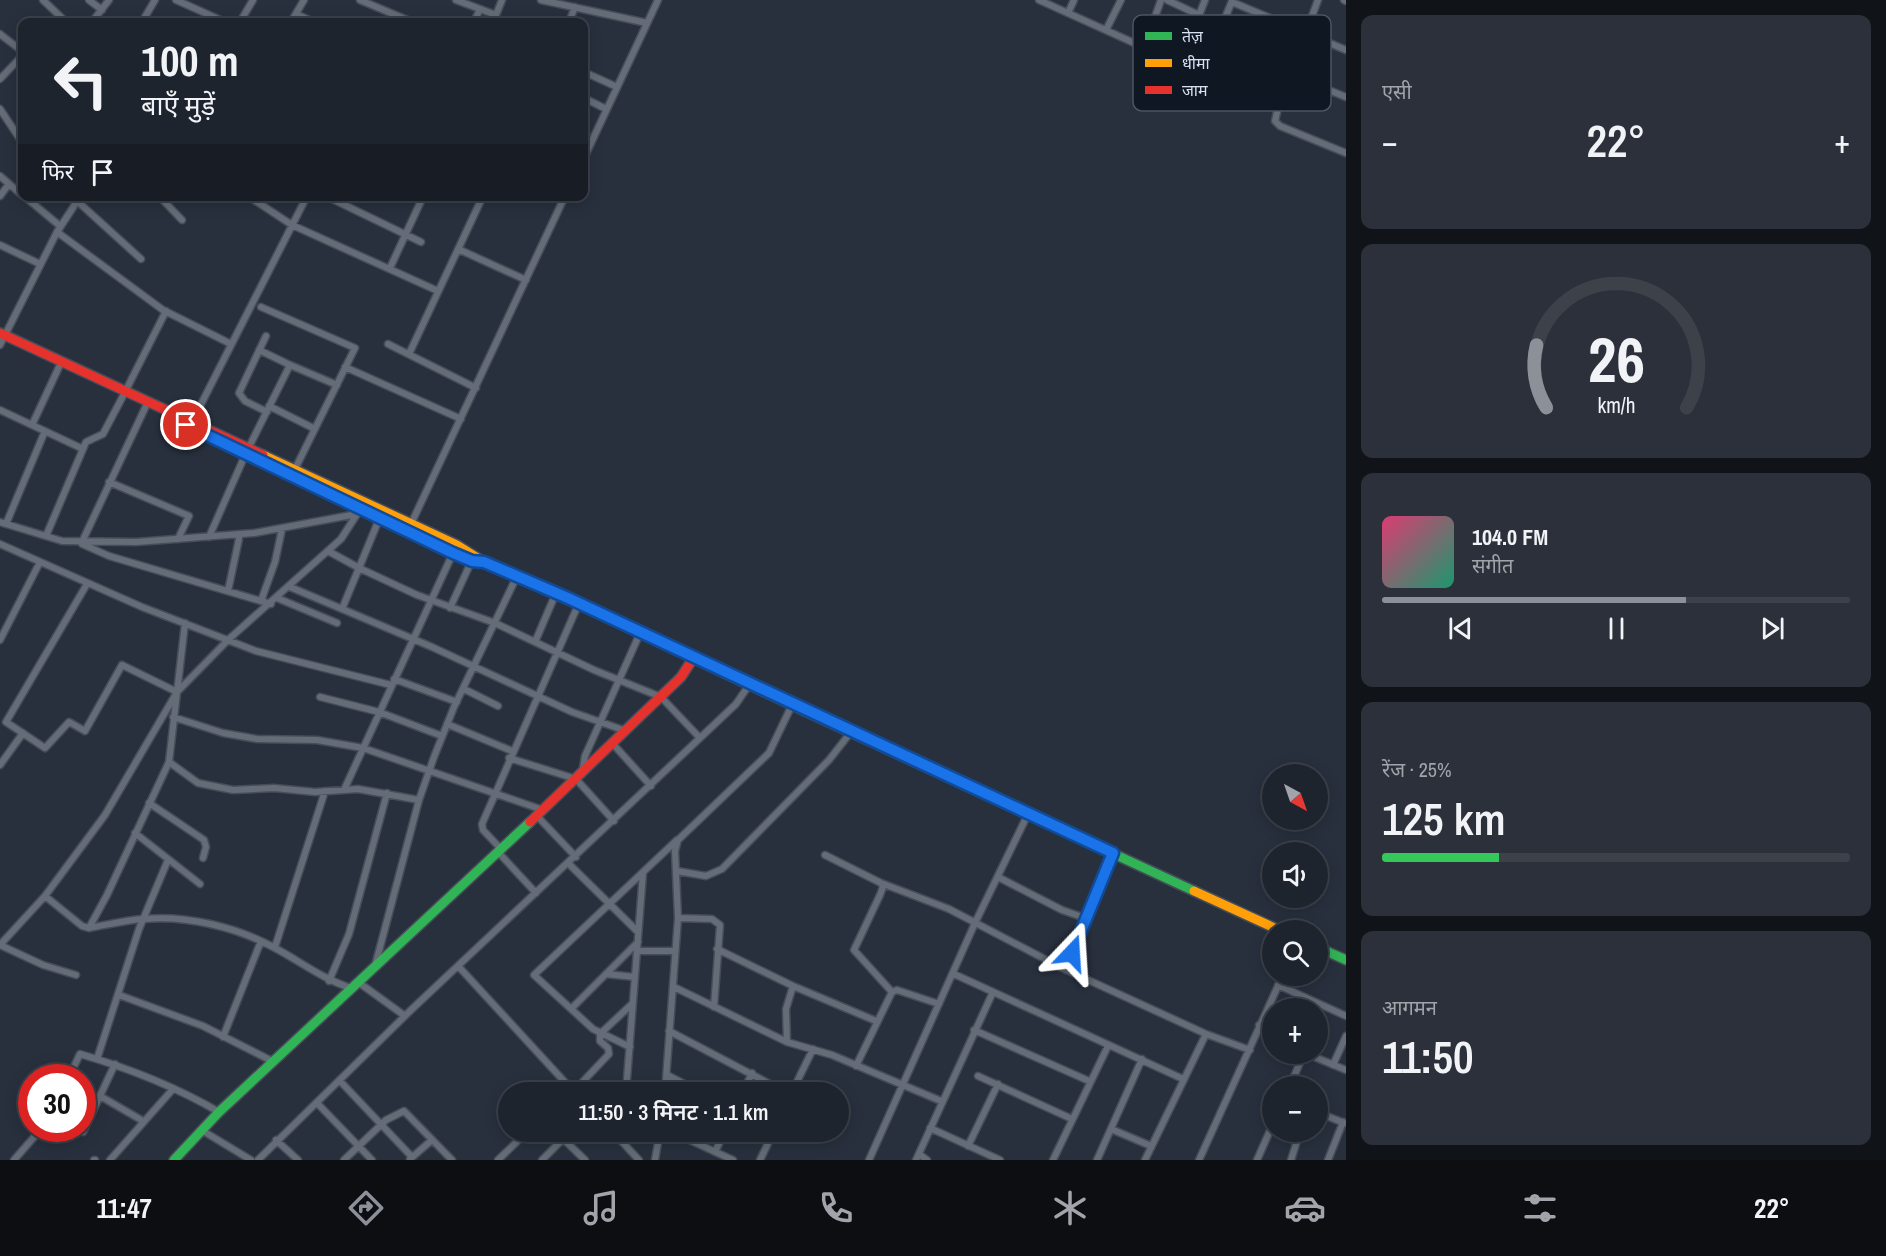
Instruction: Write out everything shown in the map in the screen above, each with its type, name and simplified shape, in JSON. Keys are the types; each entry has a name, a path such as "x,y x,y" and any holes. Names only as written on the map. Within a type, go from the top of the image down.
{"main road":[{"path":"1,339 59,367 193,420 359,511 380,517 453,553 484,562 641,631 749,685 1262,922"},
{"path":"1,339 124,393 146,406 295,470 411,524 473,558"},
{"path":"176,1159 219,1112 613,744 681,677 694,657"},
{"path":"1328,952 1346,960"}],"street":[{"path":"43,0 62,18"},
{"path":"89,0 102,10"},
{"path":"96,18 110,0"},
{"path":"145,18 156,0"},
{"path":"176,0 216,18"},
{"path":"242,18 253,0"},
{"path":"294,18 304,0"},
{"path":"360,0 393,18"},
{"path":"456,0 496,15 502,0"},
{"path":"541,0 647,23"},
{"path":"588,149 658,0"},
{"path":"1039,0 1133,43"},
{"path":"1068,13 1074,0"},
{"path":"1106,30 1121,0"},
{"path":"1156,15 1161,0"},
{"path":"1171,1 1199,15 1205,0"},
{"path":"1312,15 1318,0"},
{"path":"1226,15 1232,1 1264,15"},
{"path":"571,18 575,8"},
{"path":"476,18 480,9"},
{"path":"296,14 305,18"},
{"path":"0,34 18,48"},
{"path":"1331,44 1346,51"},
{"path":"0,78 18,60"},
{"path":"588,74 617,87"},
{"path":"1331,91 1346,97"},
{"path":"588,100 606,109"},
{"path":"0,109 18,136"},
{"path":"1277,111 1275,121 1280,126 1346,153"},
{"path":"0,176 16,190"},
{"path":"0,196 9,184"},
{"path":"28,201 59,229 166,311 231,344"},
{"path":"1,339 74,201"},
{"path":"79,201 141,259"},
{"path":"164,201 182,220"},
{"path":"256,201 292,225 438,291"},
{"path":"193,420 304,201"},
{"path":"337,201 421,243"},
{"path":"390,268 421,201"},
{"path":"408,354 481,201"},
{"path":"411,524 563,201"},
{"path":"0,245 40,264"},
{"path":"458,249 526,280"},
{"path":"261,307 355,348 295,470"},
{"path":"46,536 83,448 88,441 97,440 103,434 166,311"},
{"path":"266,336 239,393 245,400 315,429"},
{"path":"388,344 476,388"},
{"path":"259,350 337,385"},
{"path":"209,537 290,364"},
{"path":"32,425 59,367"},
{"path":"345,367 461,419"},
{"path":"80,542 146,406"},
{"path":"0,410 83,448"},
{"path":"45,431 3,523 62,541 178,539 240,534 282,529 359,511"},
{"path":"109,482 189,516 178,539"},
{"path":"76,975 53,969 0,945 45,896 105,815 177,692 229,639 271,604 341,539 359,511"},
{"path":"342,609 380,517"},
{"path":"261,601 282,529"},
{"path":"228,591 240,534"},
{"path":"80,542 109,556 271,604"},
{"path":"0,544 87,584 256,651 393,682 457,702"},
{"path":"328,551 359,568 431,600 495,623 619,681 661,697 700,738"},
{"path":"344,790 453,553"},
{"path":"450,608 473,558"},
{"path":"0,640 40,562"},
{"path":"375,966 418,800 447,724 517,576"},
{"path":"87,584 3,720 45,748 69,722 85,731 122,665 177,692"},
{"path":"290,587 412,638 536,696 626,731"},
{"path":"535,642 557,593"},
{"path":"277,598 338,623"},
{"path":"536,893 482,827 536,696 579,603"},
{"path":"89,928 107,895 169,762 185,623"},
{"path":"579,776 600,722 641,631"},
{"path":"258,1160 276,1140 318,1104 405,1016 569,864 736,704 749,685"},
{"path":"464,689 498,706"},
{"path":"320,697 379,712 442,736"},
{"path":"630,1047 600,1034 534,975 769,753 792,705"},
{"path":"173,717 223,732 257,739 317,740 363,748 430,770 540,813 576,857"},
{"path":"447,724 511,754 579,776 614,821"},
{"path":"676,871 706,876 723,869 829,760 851,732"},
{"path":"0,765 23,734"},
{"path":"613,744 651,786"},
{"path":"169,762 198,783 212,787 233,790 358,789 418,800"},
{"path":"275,947 325,791"},
{"path":"329,981 349,934 387,793"},
{"path":"149,803 204,840 206,847 203,858"},
{"path":"868,1160 954,974 975,923 1028,814"},
{"path":"135,833 200,884"},
{"path":"666,1082 678,918 675,851 678,840"},
{"path":"1066,970 1113,853"},
{"path":"825,855 881,883 935,903 1066,970 1206,1034 1250,1050"},
{"path":"97,1059 143,919 168,860"},
{"path":"569,864 638,932"},
{"path":"627,1082 643,873"},
{"path":"998,877 1044,902 1085,918"},
{"path":"881,883 883,887 880,895 854,950 892,992"},
{"path":"45,896 82,926 89,928 143,919 176,918 240,933 275,947 329,981 354,985 405,1016"},
{"path":"678,918 717,921 720,932 714,1007"},
{"path":"224,1036 261,941"},
{"path":"571,1009 638,942"},
{"path":"717,949 793,986 876,1021"},
{"path":"637,951 675,951"},
{"path":"459,967 564,1082"},
{"path":"606,974 635,977"},
{"path":"954,974 1183,1079"},
{"path":"787,1042 786,1009 793,986"},
{"path":"1199,1160 1278,986"},
{"path":"1280,986 1303,998"},
{"path":"674,987 787,1042 813,1049 941,1101"},
{"path":"856,1066 892,992 897,990 939,1004"},
{"path":"927,1160 917,1157 993,992"},
{"path":"119,994 194,1022 274,1062"},
{"path":"582,1082 609,1054 608,1048 600,1041 600,1034 633,1002"},
{"path":"1328,1009 1346,1016"},
{"path":"974,1030 1089,1081"},
{"path":"669,1031 768,1082"},
{"path":"1145,1160 1206,1034"},
{"path":"1333,1065 1346,1036"},
{"path":"1053,1160 1089,1081 1108,1046"},
{"path":"797,1082 813,1049"},
{"path":"75,1064 80,1054 115,1064 219,1112"},
{"path":"1097,1160 1142,1059"},
{"path":"1328,1063 1346,1070"},
{"path":"96,1104 115,1064"},
{"path":"748,1082 752,1073"},
{"path":"667,1075 681,1082"},
{"path":"978,1076 1072,1119"},
{"path":"340,1082 411,1159 432,1140"},
{"path":"968,1146 998,1084"},
{"path":"110,1160 143,1120 173,1089"},
{"path":"100,1096 143,1120"},
{"path":"318,1104 372,1160"},
{"path":"344,1160 381,1124 393,1115 404,1111 452,1160"},
{"path":"1328,1116 1345,1123 1328,1160"},
{"path":"930,1128 1000,1160"},
{"path":"1111,1129 1151,1146"},
{"path":"203,1131 251,1160"},
{"path":"276,1140 298,1160"},
{"path":"14,1160 30,1142"},
{"path":"498,1160 517,1142"},
{"path":"542,1160 560,1142"},
{"path":"568,1142 585,1160"},
{"path":"622,1142 634,1158"},
{"path":"655,1160 658,1142"},
{"path":"694,1142 733,1160"},
{"path":"715,1152 720,1142"},
{"path":"760,1160 769,1142"},
{"path":"1257,1160 1266,1142"},
{"path":"1291,1160 1297,1142"}],"traffic: fast":[{"path":"410,532 472,561 484,562"},
{"path":"805,711 1194,891"},
{"path":"174,1160 219,1112 530,822"},
{"path":"1328,952 1346,960"}],"traffic: slow":[{"path":"263,455 457,545 484,562 585,607"},
{"path":"1194,891 1262,922"}],"traffic: jam":[{"path":"0,333 263,455"},
{"path":"585,607 805,711"},
{"path":"530,822 681,677 694,657"}],"route":[{"path":"186,425 453,553 472,561 484,562 568,598 749,685 1113,853 1072,953"}]}
